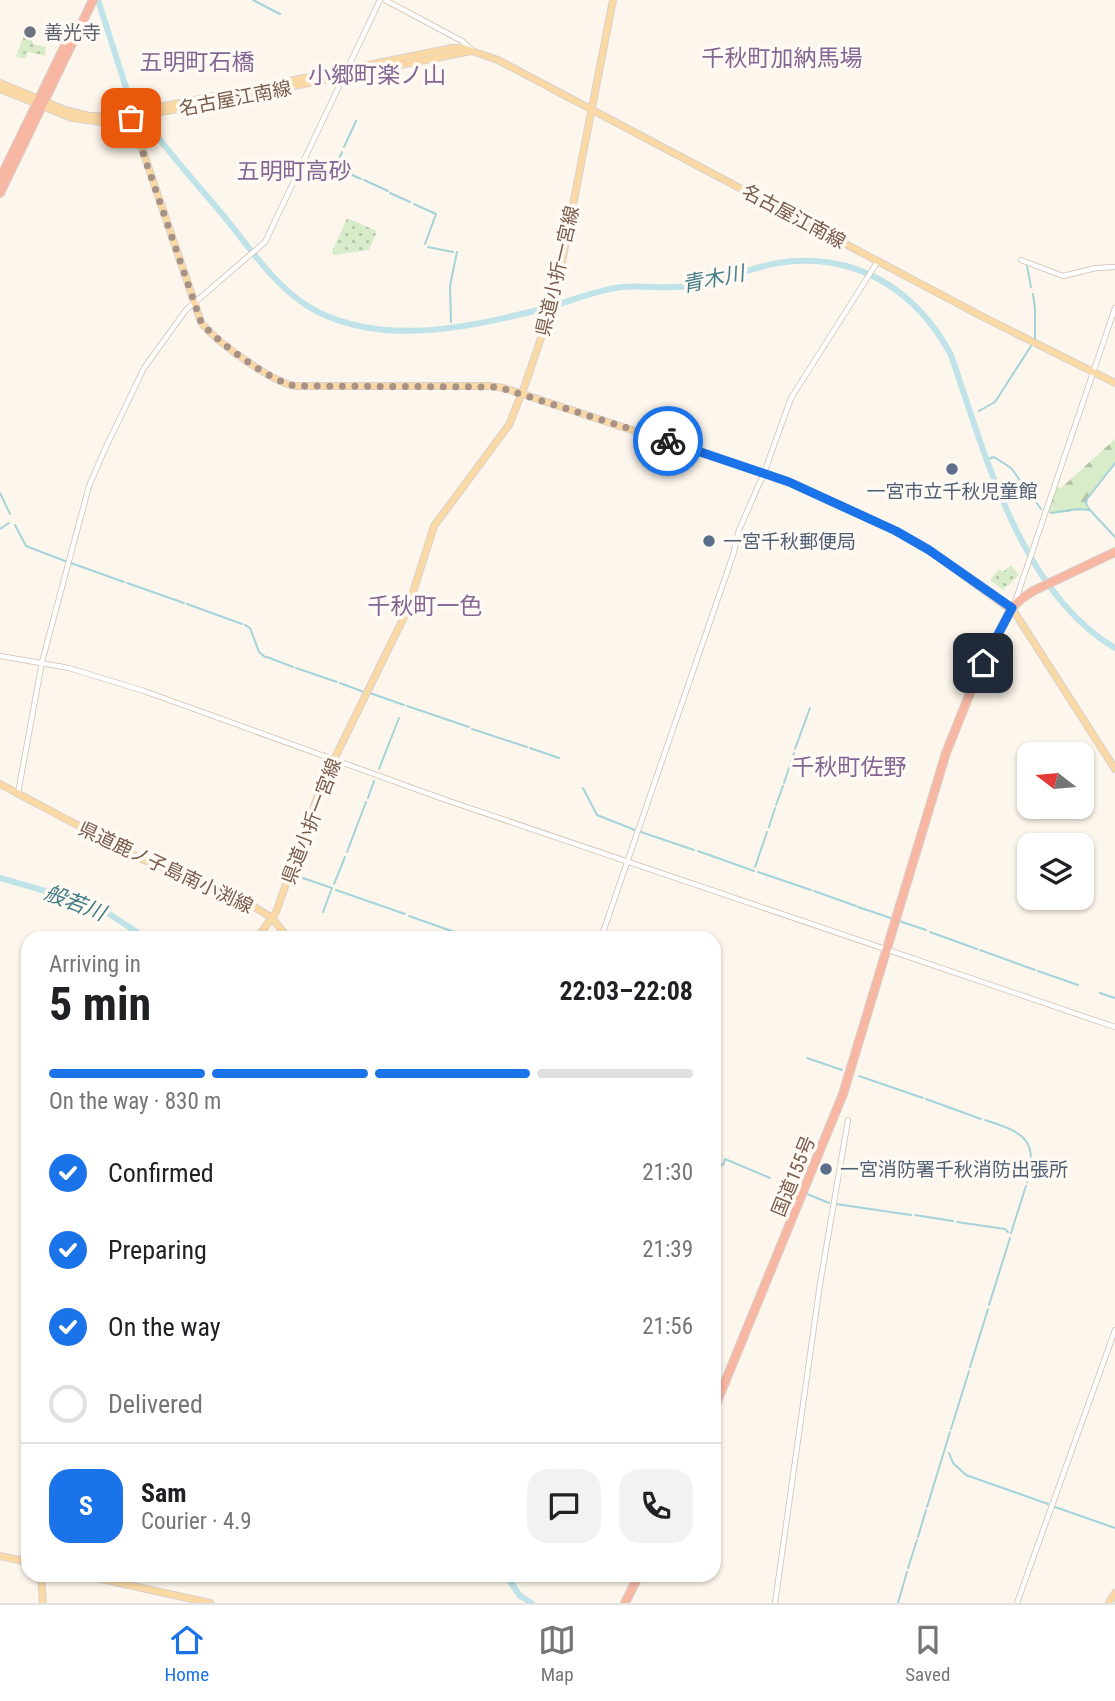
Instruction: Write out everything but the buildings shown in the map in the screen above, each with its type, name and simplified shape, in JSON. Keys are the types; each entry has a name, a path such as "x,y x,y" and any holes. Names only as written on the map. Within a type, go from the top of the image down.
{"highway":[{"path":"0,193 88,0"},
{"path":"0,179 93,0"},
{"name":"国道155号","path":"721,1392 843,1094 946,753 980,668 1012,608 1033,591 1115,552"},
{"name":"国道155号","path":"721,1383 836,1105 881,959 887,949"},
{"path":"623,1603 634,1582"}],"main road":[{"name":"県道小折一宮線","path":"263,931 273,919 322,784 407,611 434,526 509,425 522,393 554,300 613,0"},
{"name":"名古屋江南線","path":"0,89 41,104 89,116 130,116 346,72 473,51 498,60 1115,383"},
{"name":"名古屋江南線","path":"0,83 41,104"},
{"path":"130,116 201,322 209,332 274,379 288,385 490,386 522,393 764,473 909,538 1012,608 1115,769"},
{"name":"県道鹿ノ子島南小渕線","path":"0,784 141,859 222,889 246,901 273,919 282,931"},
{"path":"0,1556 21,1560"},
{"path":"42,1582 43,1603"},
{"path":"115,1582 210,1603"},
{"path":"1109,1603 1115,1593"}],"street":[{"path":"18,794 42,662 89,486 144,368 194,302 265,242 383,0 462,41 473,51"},
{"path":"1021,260 1063,276 1096,268 1115,267"},
{"path":"603,931 733,555 739,530 764,473 791,398 878,261"},
{"path":"1012,608 1115,308"},
{"path":"0,656 69,668 144,691 627,862 1115,1027"},
{"path":"775,1603 820,1284 848,1120"},
{"path":"1017,1603 1115,1329"}],"green space":[{"path":"24,35 31,38 33,44 46,47 45,56 28,52 25,59 16,56"},
{"path":"347,218 377,231 369,250 334,255 332,252"},
{"path":"1115,439 1115,463 1087,499 1089,510 1046,512 1054,486 1061,488"},
{"path":"1011,565 1019,575 1003,590 990,580 999,569 1003,572"}],"waterway":[{"name":"青木川","path":"98,0 129,97 137,108"},
{"path":"253,0 280,14"},
{"name":"青木川","path":"146,121 266,269 304,303 345,323 402,331 461,326 546,308 612,288 687,286 778,263 832,263 857,269 880,280 920,311 951,355 993,476 1030,557 1054,592 1082,623 1115,648"},
{"path":"344,147 356,121"},
{"path":"342,152 335,167 361,179"},
{"path":"364,180 388,191"},
{"path":"390,193 410,202"},
{"path":"414,204 436,214 425,244"},
{"path":"428,247 453,252"},
{"path":"451,322 450,286 457,252"},
{"path":"1027,266 1031,287"},
{"path":"1033,294 1035,339"},
{"path":"979,411 995,402 1031,346"},
{"path":"988,459 994,457 1011,468 1041,509"},
{"path":"1090,510 1086,504 1087,499 1115,463"},
{"path":"0,493 10,514"},
{"path":"1051,513 1090,510 1115,537"},
{"path":"0,529 9,523"},
{"path":"15,525 26,546 65,561"},
{"path":"71,563 124,582"},
{"path":"127,583 184,603"},
{"path":"187,604 242,624"},
{"path":"245,625 250,628 259,652 265,657"},
{"path":"267,657 293,667"},
{"path":"296,668 337,682"},
{"path":"340,683 364,692"},
{"path":"370,693 404,705"},
{"path":"407,706 469,727"},
{"path":"795,749 810,708"},
{"path":"379,769 399,718"},
{"path":"472,729 527,747"},
{"path":"530,748 559,758"},
{"path":"784,783 794,753"},
{"path":"368,798 374,781"},
{"path":"776,805 783,786"},
{"path":"583,788 597,815 635,830"},
{"path":"347,852 366,802"},
{"path":"769,827 775,808"},
{"path":"641,832 694,850"},
{"path":"755,867 767,832"},
{"path":"698,851 754,871"},
{"path":"334,884 345,857"},
{"path":"758,872 811,890"},
{"path":"294,875 332,888 323,912"},
{"name":"般若川","path":"0,878 97,906 135,931"},
{"path":"336,890 405,914"},
{"path":"814,891 856,906"},
{"path":"858,907 891,918"},
{"path":"409,916 452,931"},
{"path":"899,921 926,930"},
{"path":"930,932 977,949"},
{"path":"980,950 1035,970"},
{"path":"1038,971 1078,985"},
{"path":"1100,993 1115,998"},
{"path":"807,1058 842,1070"},
{"path":"859,1076 923,1098"},
{"path":"926,1099 981,1119"},
{"path":"985,1120 1009,1129 1025,1139 1031,1156 1027,1182"},
{"path":"721,1164 725,1159 770,1178"},
{"path":"1011,1233 1026,1186"},
{"path":"807,1194 829,1203"},
{"path":"836,1204 911,1215"},
{"path":"915,1215 953,1221"},
{"path":"957,1222 1005,1229 1008,1232"},
{"path":"989,1305 1010,1238"},
{"path":"970,1367 988,1309"},
{"path":"951,1429 969,1371"},
{"path":"927,1507 950,1432"},
{"path":"949,1453 953,1463 966,1475 1048,1504"},
{"path":"1055,1507 1115,1528"},
{"path":"918,1537 926,1510"},
{"path":"908,1568 917,1540"},
{"path":"898,1603 907,1572"},
{"name":"般若川","path":"511,1582 520,1596 532,1603"}],"way so far":[{"path":"131,118 201,322 209,332 274,379 296,386 498,387 668,441"}],"place":[{"name":"善光寺","path":"30,32"},
{"name":"一宮市立千秋児童館","path":"952,469"},
{"name":"一宮千秋郵便局","path":"709,541"},
{"name":"一宮消防署千秋消防出張所","path":"826,1169"}],"district":[{"name":"千秋町加納馬場","path":"782,58"},
{"name":"五明町石橋","path":"197,62"},
{"name":"小郷町楽ノ山","path":"377,75"},
{"name":"五明町高砂","path":"294,171"},
{"name":"千秋町一色","path":"425,606"},
{"name":"千秋町佐野","path":"849,767"}],"route":[{"path":"668,441 789,482 896,531 929,550 1012,608 983,663"}]}
